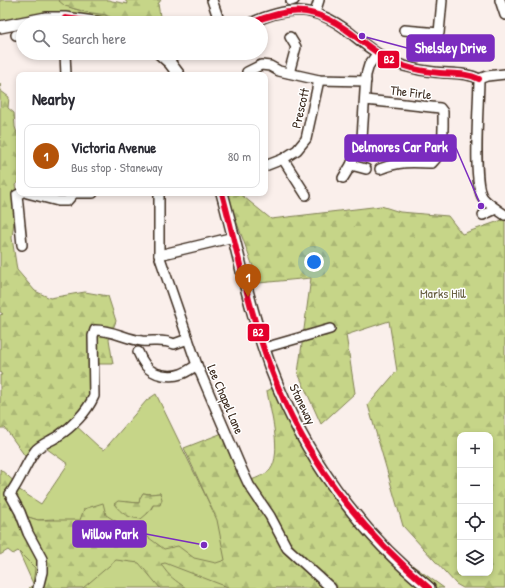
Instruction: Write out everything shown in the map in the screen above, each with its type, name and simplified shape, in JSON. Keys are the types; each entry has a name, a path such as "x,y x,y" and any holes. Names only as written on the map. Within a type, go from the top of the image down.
{"main road":[{"path":"0,27 16,24"},
{"path":"0,33 16,32"},
{"path":"166,60 176,72"},
{"name":"Staneway","path":"223,196 264,348 291,415 339,495 376,539 429,588"}],"street":[{"path":"212,0 218,16"},
{"path":"315,13 319,0"},
{"path":"404,30 439,33 442,0"},
{"path":"500,0 505,15"},
{"path":"268,16 298,10 315,13 338,24 377,54 416,70 469,75 479,79 487,76 505,74"},
{"path":"289,73 296,47 290,37"},
{"path":"343,178 351,165 362,138 368,69 377,54"},
{"path":"65,60 66,72"},
{"path":"247,72 257,72 261,65 270,66 279,71 319,80 366,81"},
{"path":"479,79 478,182 483,198 505,215"},
{"name":"Prescott","path":"268,165 283,159 297,150 306,139 319,80"},
{"name":"The Firle","path":"365,100 440,108 443,112 443,133 440,147 437,158 432,163 398,163 380,169"},
{"path":"283,159 306,195"},
{"path":"351,165 366,169"},
{"path":"17,196 22,245"},
{"path":"40,196 67,201 71,196"},
{"name":"Lee Chapel Lane","path":"159,196 159,255 197,365 242,470 249,485 270,516 287,548 331,588"},
{"path":"482,215 496,209"},
{"path":"159,255 234,237"},
{"path":"264,348 330,329"},
{"path":"38,588 42,572 42,559 10,494 35,450 59,435 91,404 94,396 93,336 95,330 104,330 142,341 168,341 174,344 188,339"},
{"path":"138,352 146,367 156,373 168,376 182,373 197,365"}],"green space":[{"path":"0,0 58,0 75,9 106,16 16,16 16,25 0,27"},
{"path":"58,0 110,0 128,4 125,0 161,0 158,4 160,16 108,16 65,6"},
{"path":"0,84 1,91 9,97 8,108 14,113 16,130 15,185 17,196 12,238 17,270 35,291 50,298 85,292 108,296 116,321 109,339 113,364 94,364 91,404 35,450 25,456 5,428 0,428 0,375 2,375 0,372 0,315 3,314 0,312"},
{"name":"Marks Hill","path":"227,196 243,196 271,219 381,206 400,212 448,216 462,234 505,219 505,588 463,588 456,584 403,526 368,405 397,371 389,321 346,335 355,393 321,424 298,373 311,278 259,283"},
{"path":"278,385 339,495 429,588 230,588 165,563 161,564 172,578 186,588 160,588 139,563 116,560 83,588 29,588 33,585 35,568 18,551 13,554 8,550 0,555 0,469 17,484 10,494 25,516 38,520 80,520 84,509 103,503 106,515 117,522 119,533 131,536 145,535 164,549 178,546 194,558 216,563 225,560 217,520 184,448 225,432 251,480 267,473 274,463 276,443 267,391"},
{"path":"156,394 211,507 257,504 376,539 444,588 35,588 18,550 54,519 38,520 25,516 10,494 15,487 41,504 68,464 43,446 73,423 104,450 147,400","holes":["143,493 160,493 150,511 126,502 139,503"]},
{"path":"143,493 160,493 162,499 160,505 153,505 148,513 141,519 132,518 126,515 114,504 118,501 139,503"}],"transit line":[{"name":"B2","path":"268,17 289,12 312,13 336,23 374,51 396,63 422,71 465,75 479,79"},
{"name":"B2","path":"223,196 256,326 271,369 299,432 335,489 356,515 403,565 429,588"}],"place":[{"name":"Shelsley Drive","path":"362,36"},
{"name":"Delmores Car Park","path":"481,206"},
{"name":"Victoria Avenue","path":"248,297"},
{"name":"Willow Park","path":"204,545"}]}
